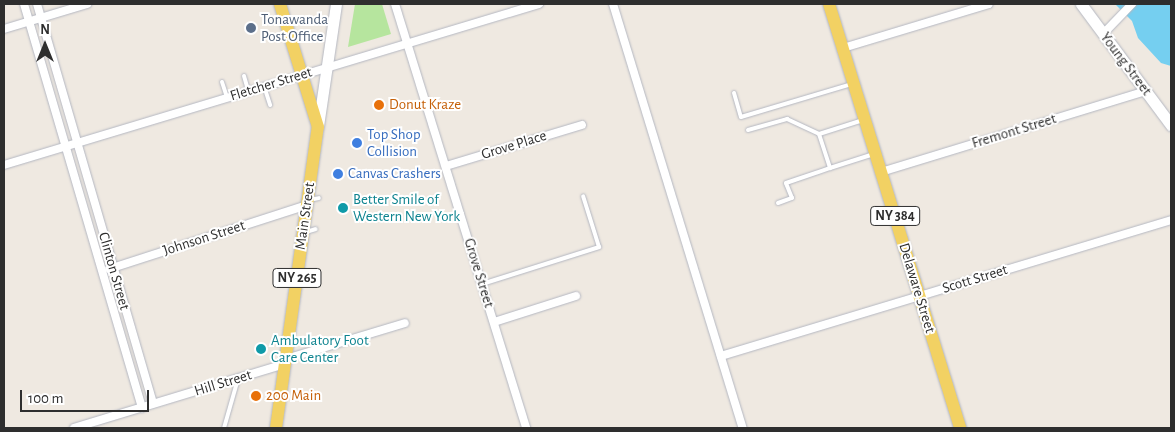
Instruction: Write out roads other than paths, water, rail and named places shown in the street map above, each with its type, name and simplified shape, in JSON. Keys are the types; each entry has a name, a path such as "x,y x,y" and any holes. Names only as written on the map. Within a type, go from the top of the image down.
{"main road":[{"name":"NY 265","path":"280,4 318,127"},
{"name":"Delaware Street","path":"829,4 960,428"},
{"name":"Main Street","path":"276,428 303,233 311,201 318,127"}],"street":[{"name":"Clinton Street","path":"24,4 142,408"},
{"name":"Clinton Street","path":"37,4 153,404"},
{"path":"4,29 87,4"},
{"name":"Main Street","path":"318,127 336,4"},
{"name":"Grove Street","path":"395,4 526,428"},
{"name":"Fletcher Street","path":"4,165 248,90 539,4"},
{"path":"613,4 743,428"},
{"path":"843,48 989,4"},
{"name":"Young Street","path":"1080,4 1171,125"},
{"path":"1103,34 1132,4"},
{"path":"47,83 59,80"},
{"name":"Fremont Street","path":"881,172 1146,91"},
{"name":"Grove Place","path":"446,166 582,124"},
{"name":"Johnson Street","path":"102,271 311,201"},
{"path":"83,206 94,203"},
{"name":"Scott Street","path":"721,356 1171,220"},
{"path":"494,322 576,296"},
{"name":"Hill Street","path":"74,428 238,379 405,323"},
{"path":"123,342 134,339"}],"lane":[{"path":"244,76 248,90"},
{"path":"222,82 227,97"},
{"path":"734,93 741,117 854,84"},
{"path":"264,86 270,105"},
{"path":"748,130 787,120 819,134 865,120"},
{"path":"819,134 830,168"},
{"path":"778,203 792,198 786,183 876,153"},
{"path":"482,284 599,248 583,196"},
{"path":"303,233 316,229"},
{"path":"224,428 238,379"}],"water":[{"path":"1115,4 1171,4 1171,66 1161,63 1138,38 1132,21"}],"place":[{"name":"Tonawanda Post Office","path":"251,28"},
{"name":"Donut Kraze","path":"379,105"},
{"name":"Top Shop Collision","path":"357,143"},
{"name":"Canvas Crashers","path":"338,174"},
{"name":"Better Smile of Western New York","path":"343,208"},
{"name":"Ambulatory Foot Care Center","path":"261,349"},
{"name":"200 Main","path":"256,396"}]}
